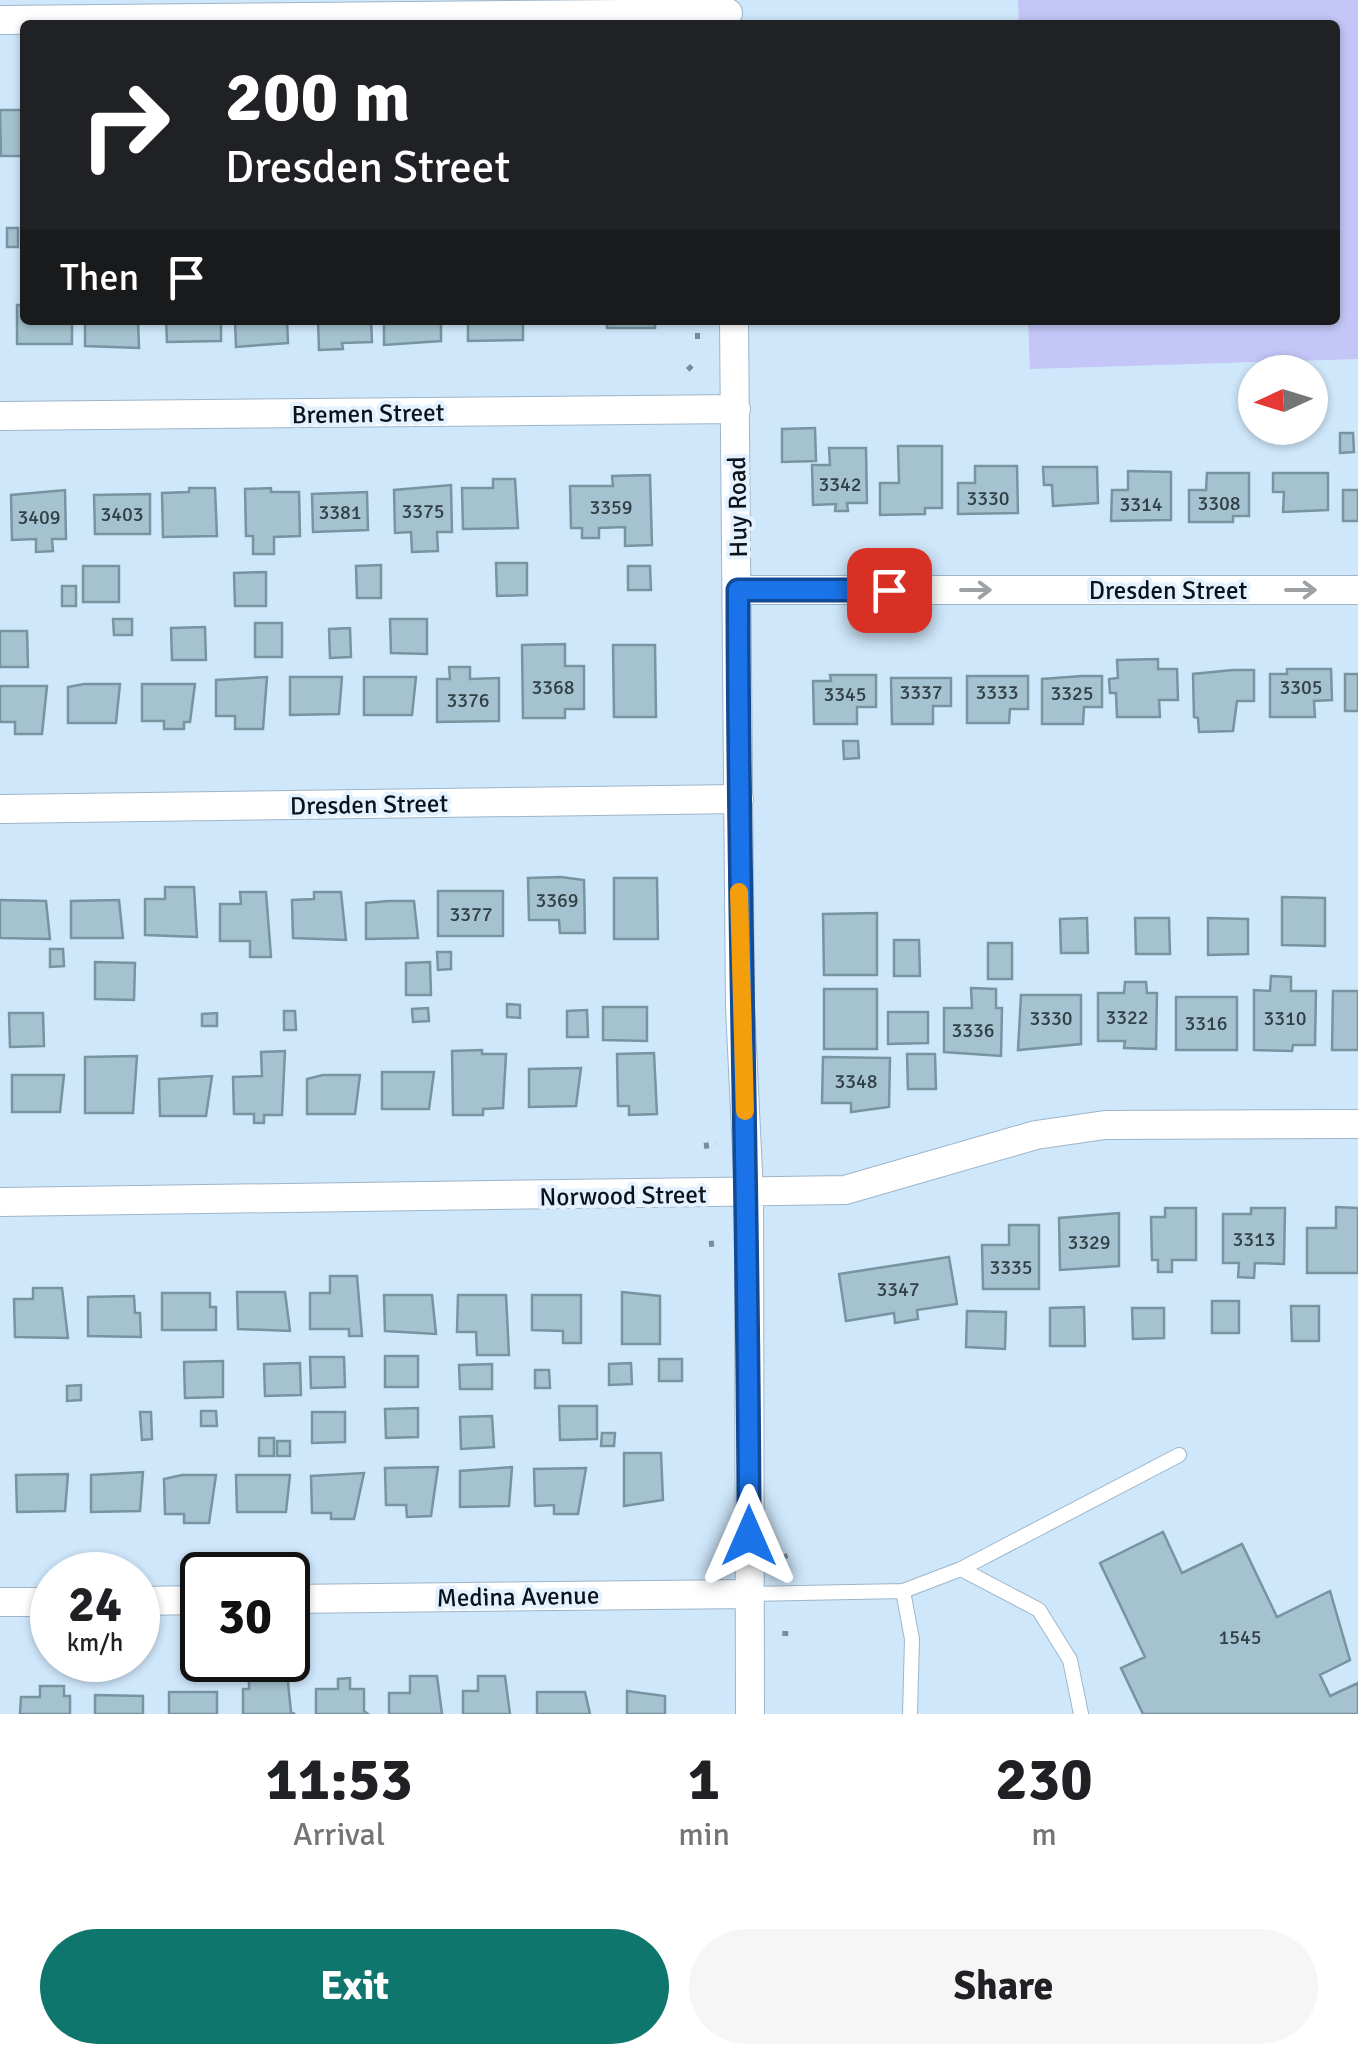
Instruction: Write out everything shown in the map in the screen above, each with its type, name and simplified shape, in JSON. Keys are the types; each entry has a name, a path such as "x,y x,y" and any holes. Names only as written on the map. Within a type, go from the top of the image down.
{"street":[{"path":"0,20 205,9 728,13"},
{"name":"Huy Road","path":"734,325 740,1007 749,1193 750,1714"},
{"name":"Bremen Street","path":"0,416 736,409"},
{"name":"Dresden Street","path":"738,590 1358,590"},
{"name":"Dresden Street","path":"0,809 738,800"},
{"name":"Norwood Street","path":"0,1202 845,1190 1036,1134 1105,1125 1358,1124"},
{"name":"Medina Avenue","path":"310,1599 749,1594"},
{"path":"0,1602 30,1602"}],"lane":[{"path":"749,1594 903,1592 961,1569 1179,1455"},
{"path":"961,1569 1039,1610 1070,1660 1082,1714"},
{"path":"903,1592 912,1639 910,1714"}],"path":[{"path":"695,336 705,336"},
{"path":"688,366 696,374"},
{"path":"704,1146 717,1144"},
{"path":"709,1244 719,1243"},
{"path":"785,1636 786,1626"}],"shaded area":[{"path":"1018,0 1358,0 1358,359 1238,355 1238,363 1030,369 1028,325 1340,325 1340,20 1019,20"}],"building":[{"path":"0,110 20,110 20,156 1,156"},
{"path":"7,228 18,228 18,247 7,247"},
{"path":"17,305 20,325 72,325 72,344 17,344"},
{"path":"85,325 138,325 139,348 85,346"},
{"path":"166,325 221,325 221,341 167,342"},
{"path":"235,325 287,325 288,343 236,347"},
{"path":"318,325 371,325 372,342 342,343 343,349 319,350"},
{"path":"384,325 441,325 441,341 384,345"},
{"path":"468,325 523,325 523,340 468,341"},
{"path":"607,325 655,325 655,328"},
{"path":"815,428 816,461 782,462 782,429"},
{"path":"1340,433 1353,433 1354,452 1340,453"},
{"path":"898,446 942,446 942,508 925,508 925,514 880,515 880,483 899,483"},
{"path":"829,448 866,448 867,503 847,503 848,511 835,511 836,504 813,505 812,465 830,465"},
{"path":"975,466 1017,466 1018,513 958,514 958,483 975,483"},
{"path":"1043,467 1097,467 1098,503 1053,506 1052,485 1044,485"},
{"path":"1128,471 1171,472 1171,520 1111,521 1112,490 1128,490"},
{"path":"1207,473 1249,473 1249,516 1233,516 1233,522 1189,522 1189,490 1206,490"},
{"path":"1273,473 1328,473 1328,510 1283,512 1284,492 1273,492"},
{"path":"650,475 652,545 625,546 625,527 599,528 599,538 582,538 582,528 571,528 570,486 613,486 612,476"},
{"path":"493,479 515,479 518,528 463,529 462,488 493,488"},
{"path":"451,485 452,532 437,532 438,551 412,552 411,532 395,533 394,490"},
{"path":"189,488 215,488 217,536 163,537 162,493 189,492"},
{"path":"271,488 271,492 299,492 300,536 274,537 274,554 253,554 253,536 246,536 245,489"},
{"path":"65,490 66,539 52,539 53,551 36,552 36,539 12,540 11,495"},
{"path":"1343,490 1358,490 1358,521 1343,521"},
{"path":"367,492 368,530 313,532 312,494"},
{"path":"150,494 150,534 95,534 94,495"},
{"path":"496,563 527,563 527,595 497,596"},
{"path":"381,565 381,598 357,598 356,566"},
{"path":"83,566 119,566 119,602 83,602"},
{"path":"628,566 650,566 651,590 628,590"},
{"path":"266,572 266,606 235,606 234,573"},
{"path":"62,586 76,586 76,606 62,606"},
{"path":"113,619 132,619 132,635 114,635"},
{"path":"390,619 427,619 427,654 391,653"},
{"path":"255,623 282,623 282,657 255,657"},
{"path":"205,627 206,660 172,660 171,628"},
{"path":"350,628 351,657 330,658 329,629"},
{"path":"0,631 27,631 28,667 0,667"},
{"path":"565,644 565,666 584,666 584,709 565,709 565,718 523,718 522,645"},
{"path":"613,645 655,645 656,717 614,717"},
{"path":"1158,659 1158,669 1177,669 1178,700 1159,700 1160,717 1117,717 1116,693 1110,693 1109,679 1118,678 1117,660"},
{"path":"449,667 470,667 470,679 499,678 499,721 437,722 437,679 450,679"},
{"path":"1287,669 1331,669 1332,700 1314,701 1315,717 1270,717 1270,674 1287,674"},
{"path":"1254,670 1254,701 1237,701 1233,731 1199,732 1198,718 1194,717 1193,674"},
{"path":"1345,674 1358,674 1358,711 1345,711"},
{"path":"830,675 876,675 876,707 857,707 857,724 814,724 813,681 831,681"},
{"path":"967,676 1028,676 1028,709 1010,709 1009,723 967,723"},
{"path":"1102,676 1102,707 1084,707 1083,724 1042,724 1042,679"},
{"path":"267,677 263,729 235,729 235,716 216,716 216,680"},
{"path":"290,677 342,677 339,714 290,715"},
{"path":"364,677 416,677 412,715 364,715"},
{"path":"891,678 951,678 951,706 933,706 933,724 892,724"},
{"path":"120,684 116,723 68,723 68,687"},
{"path":"142,684 195,684 190,722 184,722 184,729 164,729 164,721 142,721"},
{"path":"0,686 47,686 42,734 15,734 15,722 0,722"},
{"path":"843,741 858,741 859,758 844,759"},
{"path":"528,878 584,880 585,933 560,933 559,920 529,920"},
{"path":"614,878 657,878 658,939 614,939"},
{"path":"165,887 194,887 197,937 145,935 145,899 165,899"},
{"path":"438,891 503,891 503,936 438,936"},
{"path":"240,892 266,892 271,957 250,957 250,941 220,941 220,904 241,904"},
{"path":"314,892 341,892 346,940 293,938 292,900 314,899"},
{"path":"1282,897 1325,898 1325,946 1282,945"},
{"path":"0,900 46,901 50,939 0,938"},
{"path":"119,900 123,938 71,938 71,901"},
{"path":"414,901 418,938 366,939 366,903"},
{"path":"877,913 877,975 824,975 823,914"},
{"path":"1087,918 1088,953 1061,953 1060,919"},
{"path":"1135,918 1169,918 1170,954 1136,954"},
{"path":"1208,918 1248,919 1248,954 1208,955"},
{"path":"894,940 919,940 920,976 894,976"},
{"path":"988,943 1012,943 1012,979 988,979"},
{"path":"50,949 63,949 64,966 50,967"},
{"path":"437,952 451,952 451,969 438,970"},
{"path":"95,962 135,963 134,1000 95,999"},
{"path":"430,962 431,995 406,995 406,963"},
{"path":"1271,976 1291,977 1291,991 1316,991 1315,1045 1293,1045 1292,1051 1254,1050 1254,990 1270,991"},
{"path":"1125,982 1146,982 1147,993 1157,993 1156,1049 1124,1048 1125,1041 1098,1041 1098,993 1124,993"},
{"path":"971,988 996,989 996,1008 1002,1008 1001,1056 944,1052 944,1008 972,1008"},
{"path":"824,989 877,989 877,1049 824,1049"},
{"path":"1333,991 1358,991 1358,1050 1332,1050"},
{"path":"1021,995 1081,995 1081,1044 1018,1050"},
{"path":"1176,997 1237,997 1237,1050 1176,1050"},
{"path":"507,1004 520,1005 520,1018 507,1017"},
{"path":"603,1007 647,1007 647,1041 603,1040"},
{"path":"428,1008 429,1021 413,1022 412,1009"},
{"path":"587,1010 588,1037 567,1037 567,1011"},
{"path":"284,1011 295,1011 296,1030 284,1030"},
{"path":"888,1012 928,1012 928,1043 888,1044"},
{"path":"9,1013 43,1013 44,1046 10,1047"},
{"path":"217,1013 217,1026 202,1026 202,1014"},
{"path":"482,1050 482,1054 506,1054 503,1108 483,1109 483,1115 453,1115 452,1051"},
{"path":"285,1051 282,1115 264,1115 264,1123 254,1123 254,1114 234,1114 233,1077 262,1076 261,1052"},
{"path":"654,1053 657,1114 629,1115 629,1106 618,1106 617,1054"},
{"path":"907,1054 935,1054 936,1089 908,1089"},
{"path":"137,1056 133,1113 85,1113 85,1057"},
{"path":"823,1057 890,1058 889,1107 851,1112 851,1103 822,1103"},
{"path":"581,1068 576,1106 529,1107 529,1069"},
{"path":"382,1072 434,1072 429,1109 382,1109"},
{"path":"12,1075 64,1075 60,1112 12,1112"},
{"path":"360,1075 355,1114 307,1114 307,1079"},
{"path":"212,1076 206,1116 160,1116 159,1079"},
{"path":"1336,1207 1358,1208 1358,1273 1307,1273 1307,1228 1336,1228"},
{"path":"1165,1208 1196,1208 1196,1260 1172,1260 1172,1272 1158,1272 1158,1260 1152,1260 1151,1217 1165,1217"},
{"path":"1251,1208 1285,1208 1284,1264 1255,1263 1254,1278 1238,1277 1239,1263 1223,1263 1223,1214 1251,1214"},
{"path":"1119,1213 1119,1266 1060,1270 1059,1218"},
{"path":"1009,1225 1039,1225 1039,1289 983,1289 982,1245 1009,1245"},
{"path":"949,1257 957,1304 917,1310 918,1319 895,1323 894,1313 846,1321 839,1274"},
{"path":"330,1276 357,1276 362,1336 349,1336 349,1329 310,1329 310,1293 330,1293"},
{"path":"33,1288 62,1288 68,1338 15,1337 14,1299 33,1299"},
{"path":"237,1292 285,1292 290,1331 238,1329"},
{"path":"622,1292 660,1296 660,1344 622,1344"},
{"path":"162,1293 210,1293 210,1307 216,1307 216,1330 162,1330"},
{"path":"384,1295 432,1295 436,1334 385,1331"},
{"path":"458,1295 506,1295 509,1355 477,1355 476,1332 457,1332"},
{"path":"532,1295 581,1295 581,1343 563,1343 563,1331 532,1330"},
{"path":"134,1296 135,1313 140,1313 141,1337 88,1336 88,1297"},
{"path":"1212,1301 1239,1301 1239,1333 1212,1333"},
{"path":"1291,1306 1319,1306 1319,1341 1292,1341"},
{"path":"1084,1307 1085,1346 1050,1346 1050,1308"},
{"path":"1132,1308 1164,1308 1164,1338 1133,1339"},
{"path":"967,1311 1006,1312 1005,1349 966,1347"},
{"path":"385,1356 418,1356 418,1387 385,1387"},
{"path":"310,1357 344,1357 345,1387 311,1388"},
{"path":"659,1359 682,1359 682,1381 659,1381"},
{"path":"223,1361 223,1397 185,1398 184,1362"},
{"path":"300,1363 301,1395 265,1396 264,1364"},
{"path":"631,1363 632,1384 609,1385 609,1364"},
{"path":"492,1364 492,1389 460,1389 459,1365"},
{"path":"535,1370 549,1370 550,1388 535,1388"},
{"path":"81,1385 81,1400 67,1401 67,1386"},
{"path":"559,1406 597,1406 597,1439 560,1440"},
{"path":"418,1408 418,1437 386,1438 385,1409"},
{"path":"201,1411 216,1411 217,1426 201,1426"},
{"path":"140,1412 151,1412 152,1439 142,1440"},
{"path":"312,1412 345,1412 345,1442 312,1443"},
{"path":"492,1416 494,1447 461,1449 460,1417"},
{"path":"602,1433 615,1433 614,1446 601,1446"},
{"path":"259,1438 274,1438 274,1456 259,1456"},
{"path":"277,1441 290,1441 290,1456 277,1456"},
{"path":"624,1453 661,1453 663,1500 624,1506"},
{"path":"438,1467 431,1516 407,1517 406,1505 386,1505 385,1468"},
{"path":"512,1467 509,1506 460,1507 460,1471"},
{"path":"586,1468 578,1514 554,1514 554,1505 535,1506 534,1469"},
{"path":"143,1472 140,1511 91,1512 91,1475"},
{"path":"364,1473 354,1519 331,1519 331,1513 312,1513 311,1476"},
{"path":"68,1474 65,1511 17,1512 16,1475"},
{"path":"216,1475 209,1523 184,1523 184,1514 165,1514 164,1479"},
{"path":"236,1475 290,1475 286,1512 237,1512"},
{"path":"1163,1532 1182,1573 1242,1544 1277,1617 1330,1591 1350,1660 1320,1675 1330,1696 1358,1683 1358,1714 1143,1714 1121,1668 1145,1657 1100,1563"},
{"path":"410,1676 437,1676 442,1714 389,1714 389,1693 410,1693"},
{"path":"478,1676 505,1676 510,1714 463,1714 463,1691 478,1691"},
{"path":"350,1678 350,1689 364,1689 364,1711 368,1714 316,1714 316,1689 338,1689 338,1679"},
{"path":"249,1682 288,1682 291,1712 295,1714 243,1714 243,1689 249,1689"},
{"path":"40,1686 64,1686 64,1696 70,1696 70,1714 20,1714 21,1697 40,1697"},
{"path":"627,1691 665,1696 665,1714 627,1714"},
{"path":"169,1692 217,1692 217,1714 169,1714"},
{"path":"537,1692 585,1692 590,1714 537,1714"},
{"path":"95,1695 143,1696 143,1714 95,1714"}],"slow traffic":[{"path":"739,892 745,1111"}],"route":[{"path":"749,1536 749,1193 740,1007 738,590 889,590"}]}
